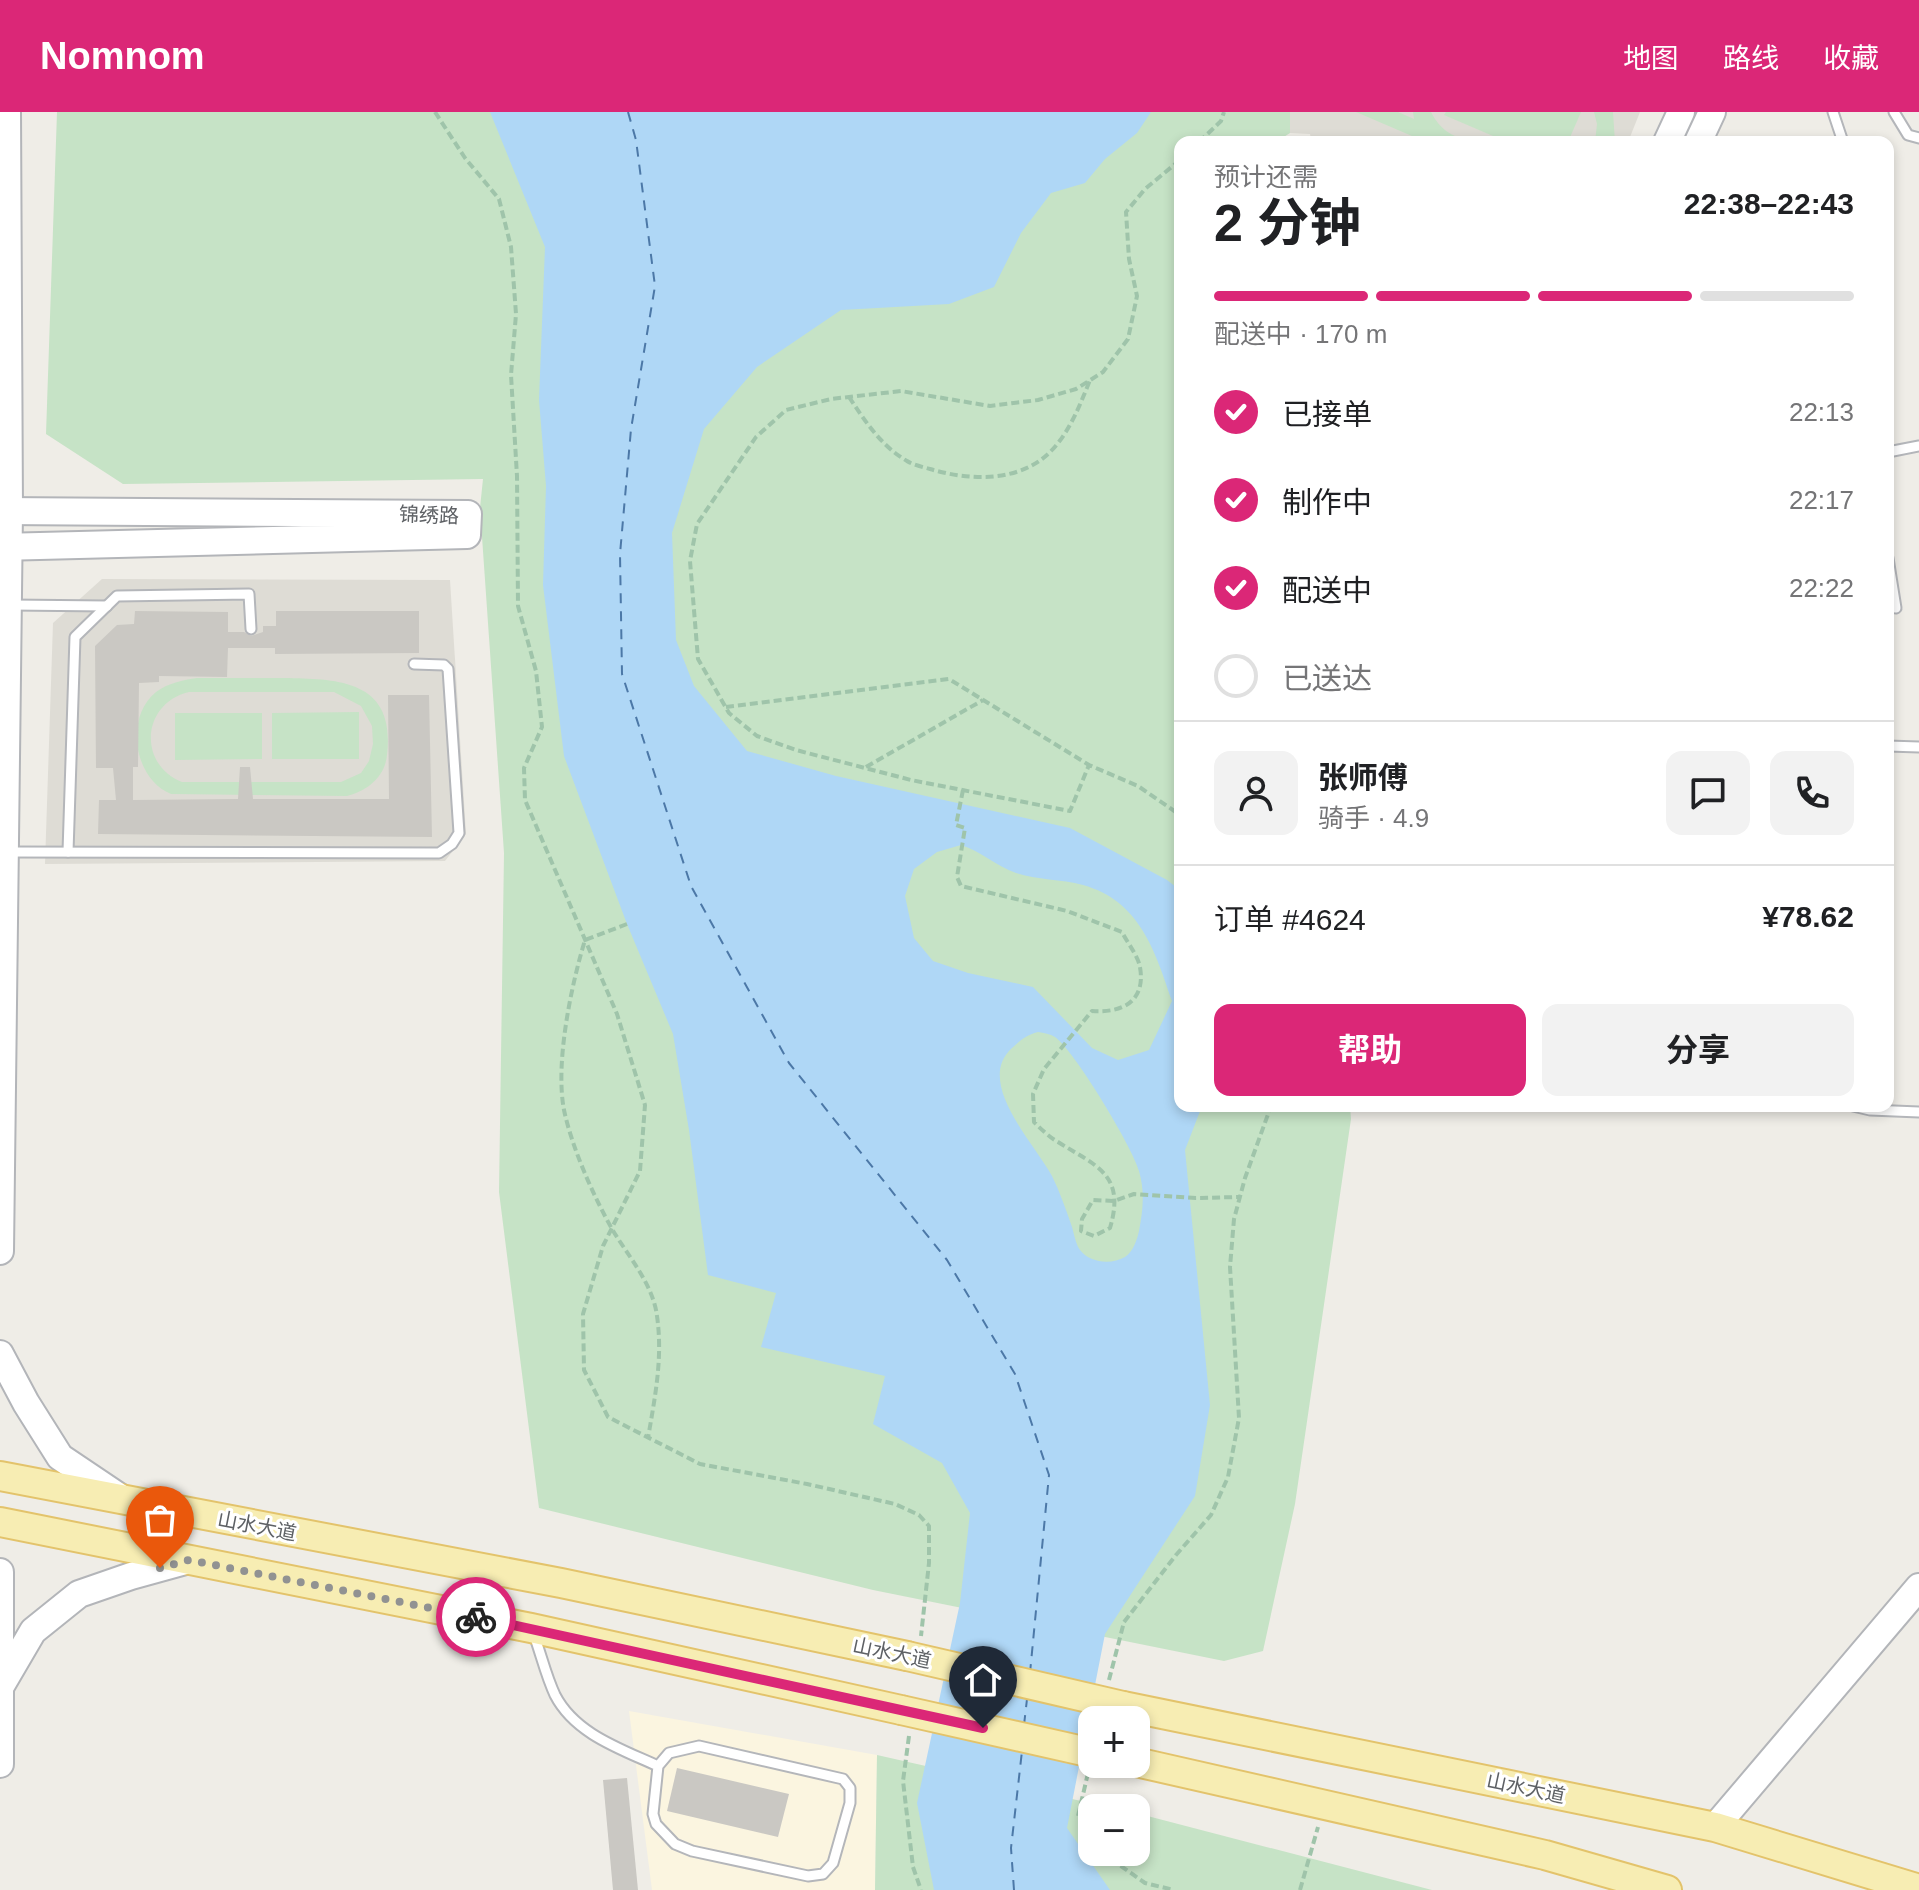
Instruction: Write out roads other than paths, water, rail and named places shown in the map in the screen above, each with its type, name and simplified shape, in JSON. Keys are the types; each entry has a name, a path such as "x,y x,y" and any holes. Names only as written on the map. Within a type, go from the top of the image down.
{"main road":[{"path":"0,1251 7,605 4,511 7,112"},
{"path":"1670,136 1681,112"},
{"path":"1701,136 1712,112"},
{"name":"锦绣路","path":"4,511 468,514 467,535 4,547"},
{"path":"0,1354 60,1457 124,1500"},
{"name":"山水大道","path":"0,1476 914,1649 1123,1706 1715,1827 1919,1889"},
{"path":"0,1522 531,1628 905,1722 1078,1759"},
{"path":"2,1684 33,1631 79,1594 189,1560"},
{"path":"0,1572 0,1764"},
{"path":"1715,1827 1919,1587"},
{"path":"1150,1765 1545,1855 1667,1890"}],"lane":[{"path":"1833,112 1841,136"},
{"path":"1894,112 1908,135 1919,138"},
{"path":"1894,451 1919,446"},
{"path":"68,852 75,637 117,596 249,594 251,629"},
{"path":"1894,596 1896,608"},
{"path":"7,605 107,606"},
{"path":"5,852 435,854 444,851 459,833 448,669 444,665 414,664"},
{"path":"1894,746 1919,747"},
{"path":"1894,1111 1919,1112"},
{"path":"531,1628 555,1695 571,1718 590,1733 658,1766"},
{"path":"699,1746 843,1779 850,1788 850,1803 832,1865 823,1874 808,1876 692,1851 675,1844 656,1824 653,1814 658,1766 669,1753 699,1746"}],"water":[{"path":"490,112 1151,112 1137,133 1105,159 1085,183 1051,193 1021,233 994,287 949,304 841,310 757,367 704,429 672,533 676,640 694,686 747,751 836,776 1070,828 1174,885 1174,1112 1200,1112 1185,1150 1210,1405 1195,1496 1105,1634 1091,1706 1078,1706 1078,1772 1067,1828 1078,1844 1078,1866 1093,1866 1110,1890 934,1890 917,1803 960,1603 970,1513 942,1463 873,1424 885,1376 761,1347 776,1293 708,1275 673,1034 627,924 564,756 543,585 546,486 539,400 545,247","holes":["961,845 1002,867 1032,877 1083,885 1119,903 1132,916 1151,947 1172,1001 1149,1050 1118,1060 1092,1048 1033,987 968,973 933,961 914,938 905,896 914,869 937,852","1038,1032 1055,1037 1075,1060 1115,1122 1139,1171 1143,1201 1139,1231 1130,1252 1119,1260 1095,1260 1080,1250 1052,1176 1011,1113 1003,1095 1000,1078 1002,1062 1012,1048"]}]}
